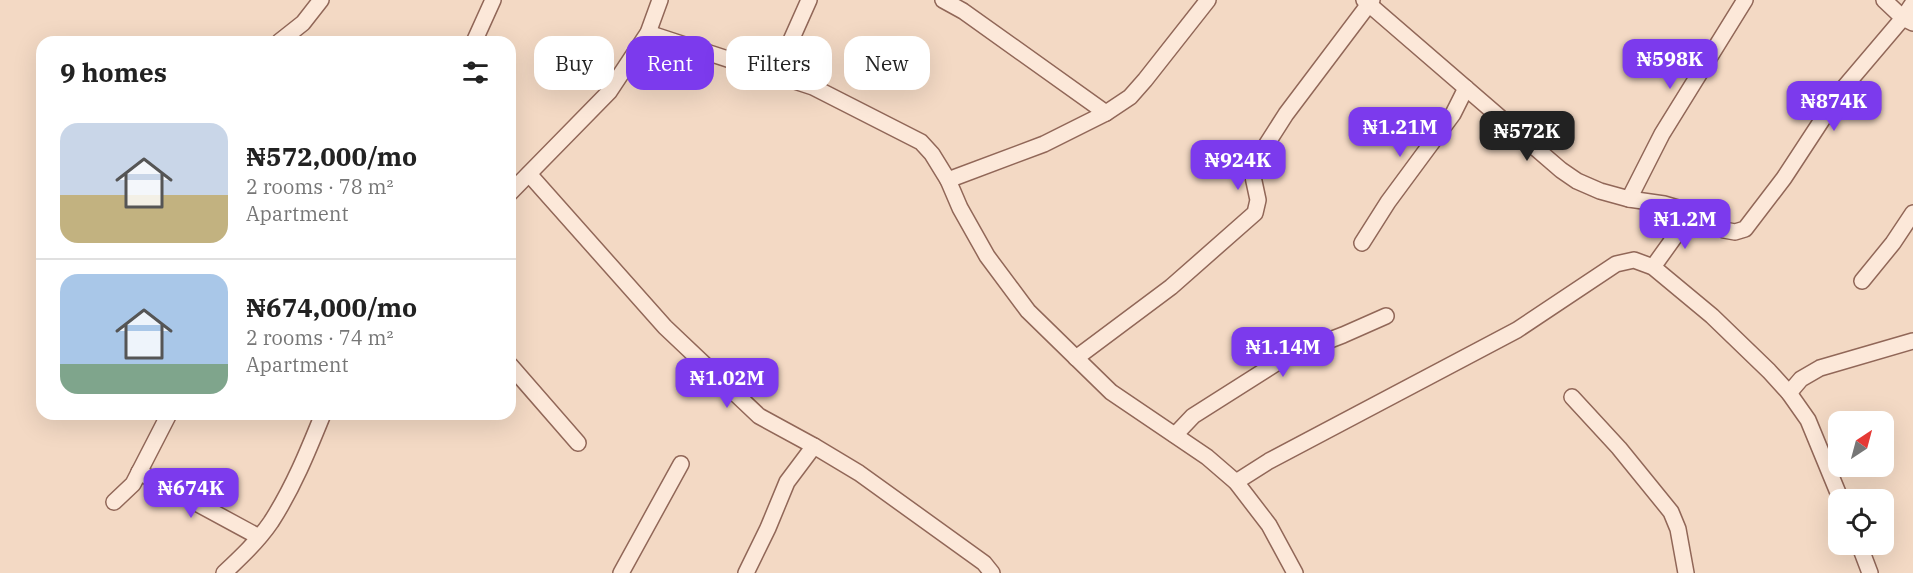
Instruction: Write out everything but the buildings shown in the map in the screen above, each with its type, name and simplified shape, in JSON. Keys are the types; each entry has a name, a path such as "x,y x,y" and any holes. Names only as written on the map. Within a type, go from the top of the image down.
{"street":[{"path":"287,36 303,23 321,0"},
{"path":"477,36 493,0"},
{"path":"516,187 609,92 648,33 660,0"},
{"path":"793,36 809,0"},
{"path":"943,0 963,11 1106,113"},
{"path":"948,180 1044,144 1106,113 1130,97 1208,0"},
{"path":"1629,199 1662,134 1745,0"},
{"path":"1884,0 1908,20"},
{"path":"1076,358 1171,287 1255,213 1258,200 1252,172 1256,161 1286,114 1369,1 1466,88 1577,182 1629,199 1681,209 1724,230 1735,232 1745,229 1784,178 1841,91 1908,20 1913,3"},
{"path":"648,33 726,58"},
{"path":"1362,243 1388,202 1453,114 1466,88"},
{"path":"819,90 921,142 932,154 948,180 960,208 987,256 1028,311 1111,393 1208,457 1236,482 1269,525 1295,573"},
{"path":"529,174 665,327 759,416 859,473 984,563 992,573"},
{"path":"1862,281 1893,243 1913,213"},
{"path":"1653,267 1691,214"},
{"path":"1236,482 1269,460 1517,330 1616,264 1634,260 1653,267 1712,316 1789,393 1808,420 1836,489"},
{"path":"1175,435 1192,416 1286,357 1386,316"},
{"path":"1789,393 1802,380 1820,368 1913,341"},
{"path":"516,372 578,443"},
{"path":"1572,397 1619,448 1671,512 1678,529 1686,573"},
{"path":"114,502 133,483 166,420"},
{"path":"224,573 259,537 270,522 306,456 320,420"},
{"path":"746,573 787,482 814,446"},
{"path":"621,573 681,464"},
{"path":"139,472 259,537"},
{"path":"1863,555 1870,573"}]}
